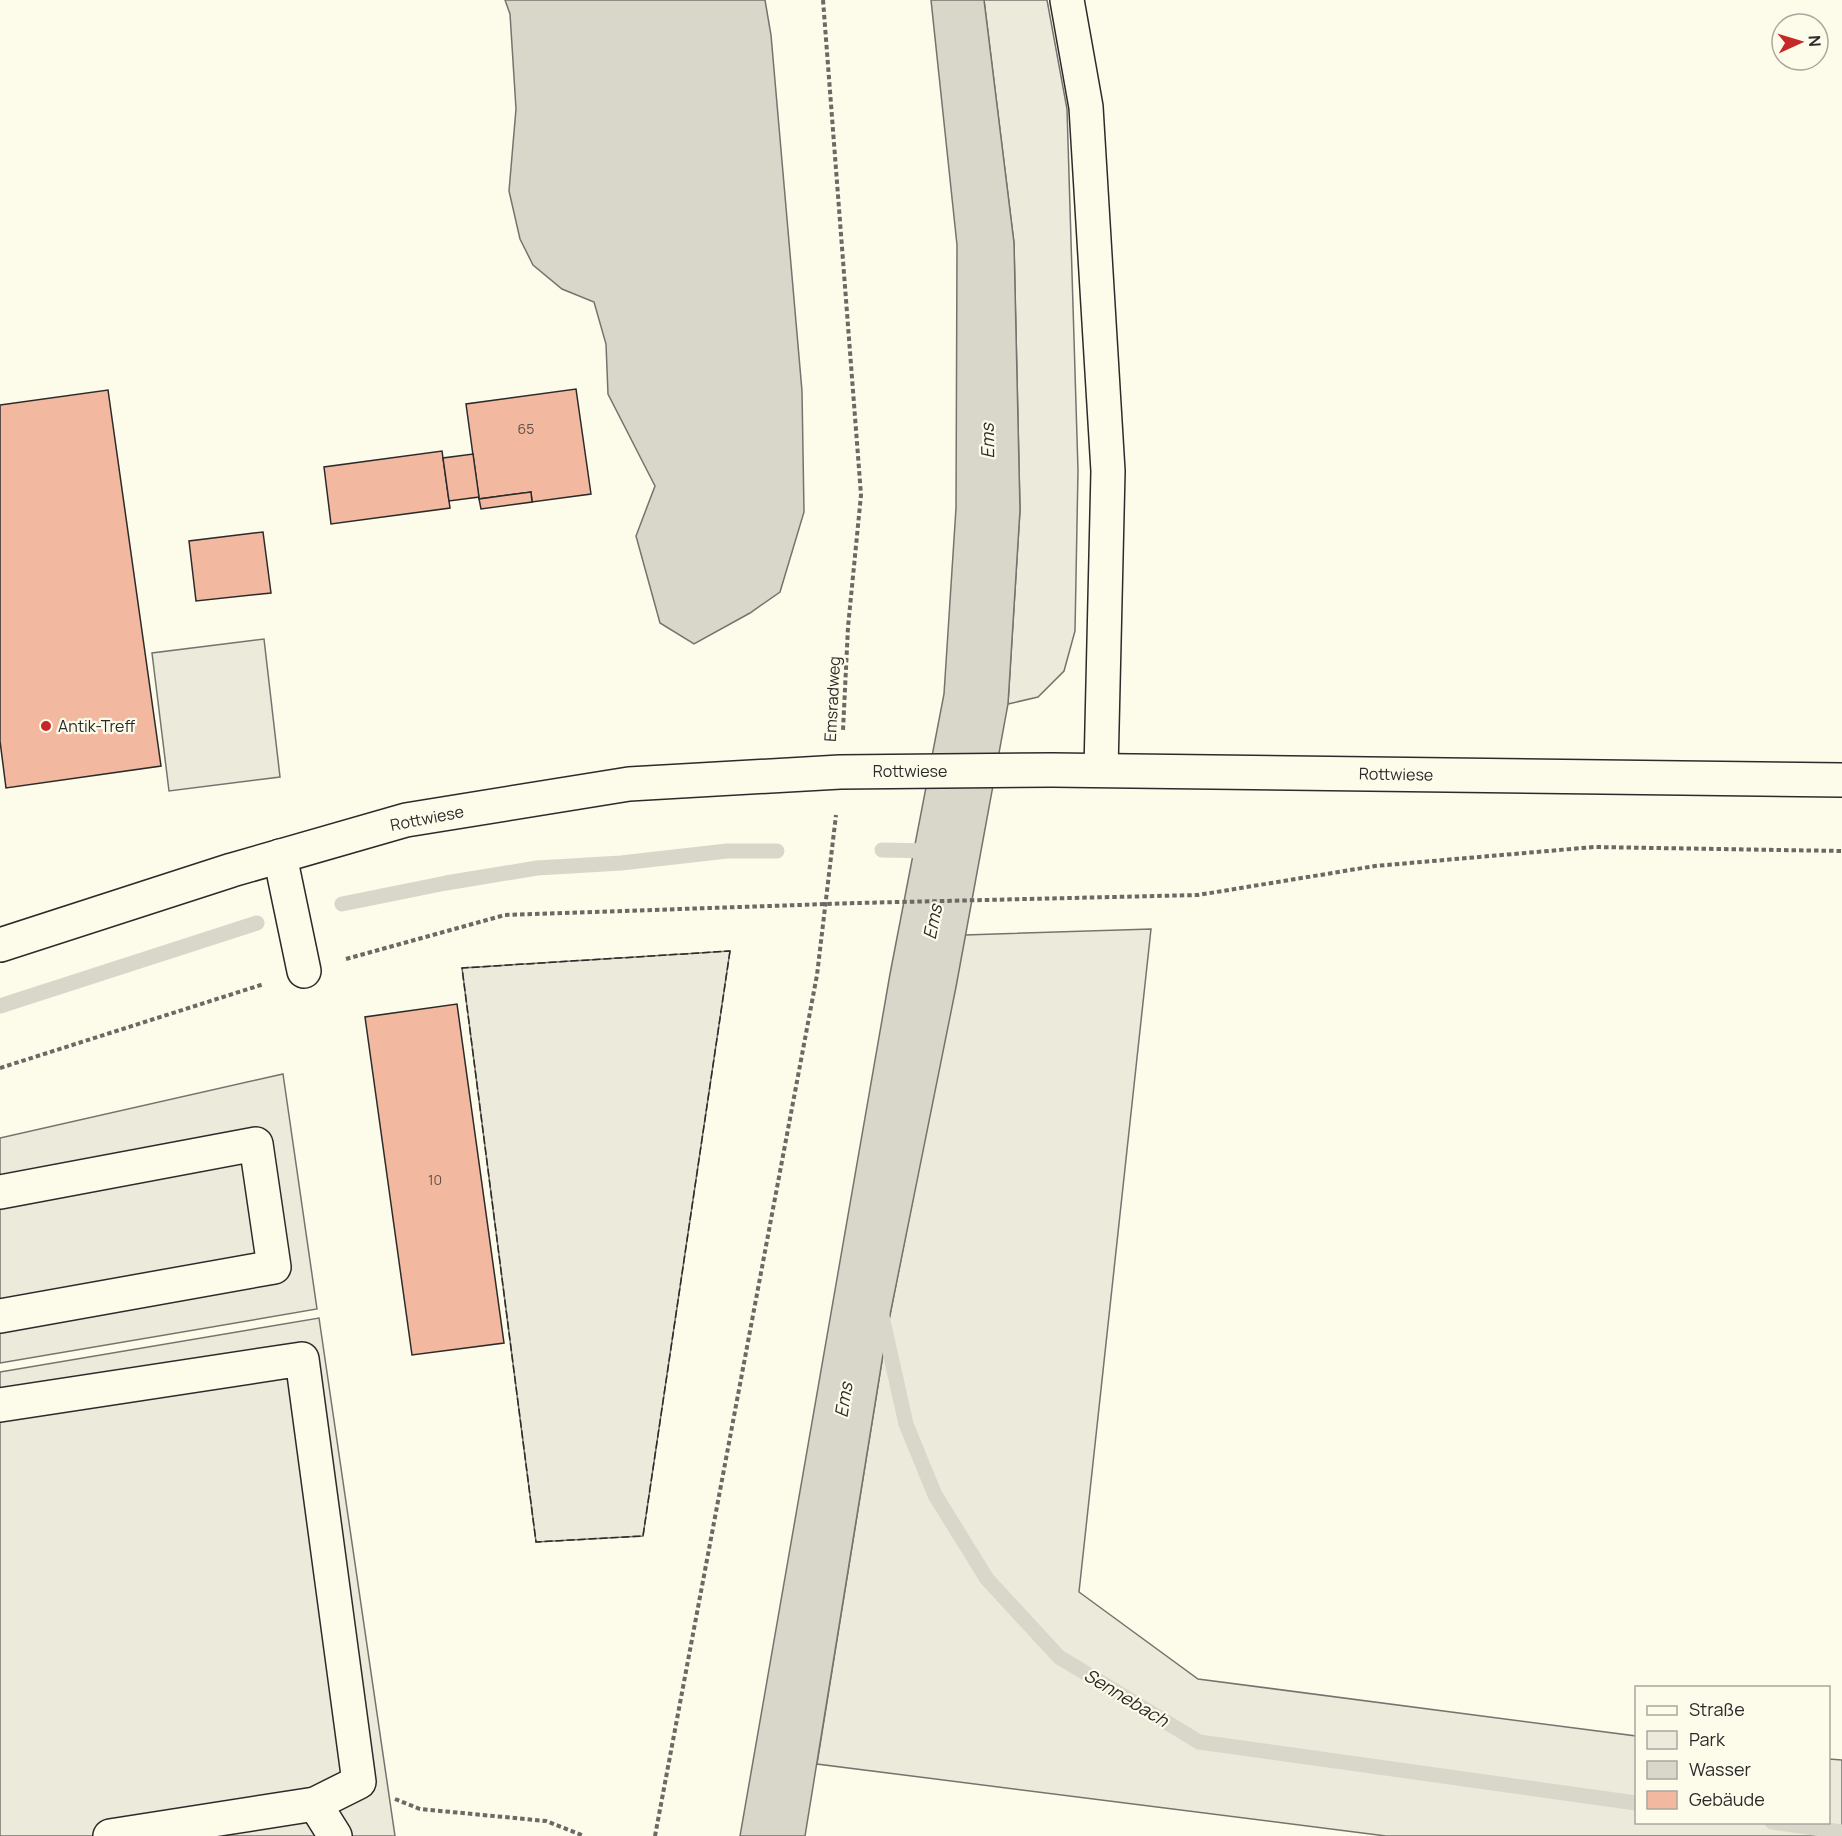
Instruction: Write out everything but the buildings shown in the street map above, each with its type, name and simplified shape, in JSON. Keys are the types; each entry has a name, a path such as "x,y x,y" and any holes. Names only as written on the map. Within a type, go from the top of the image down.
{"street":[{"path":"1067,0 1086,107 1108,471 1101,770"},
{"name":"Rottwiese","path":"0,945 280,856 406,820 629,784 840,772 1052,770 1842,780"},
{"path":"280,856 304,971"},
{"path":"0,1192 256,1144 274,1267 0,1316"},
{"path":"0,1405 302,1359 359,1782 315,1804 110,1836"},
{"path":"315,1804 335,1836"}],"path":[{"name":"Emsradweg","path":"823,0 861,495 848,627 840,772 826,904"},
{"path":"0,1068 304,971 505,915 857,903 1198,895 1375,866 1594,847 1842,851"},
{"path":"655,1836 817,975 826,904"},
{"path":"359,1782 420,1809 546,1821 584,1836"}],"green space":[{"path":"984,0 1047,0 1067,109 1078,470 1075,631 1064,671 1038,697 1008,704 1020,510 1014,243"},
{"path":"1151,929 1079,1592 1198,1679 1635,1736 1635,1824 1830,1824 1830,1759 1842,1760 1842,1836 1386,1836 817,1764 887,1330 965,935"},
{"path":"730,951 643,1536 536,1542 462,968"}],"shaded area":[{"path":"264,639 280,777 169,791 152,653"},
{"path":"283,1074 317,1309 0,1363 0,1138"},
{"path":"319,1318 395,1836 0,1836 0,1372"}],"water":[{"path":"505,0 765,0 771,35 802,391 804,512 780,592 750,613 694,644 660,623 636,536 655,486 608,394 606,344 594,302 562,289 533,265 520,239 509,191 516,109 510,14"},
{"name":"Ems","path":"931,0 984,0 1014,243 1020,510 1008,704 956,987 887,1330 805,1836 740,1836 890,974 944,694 956,508 957,245"}],"waterway":[{"path":"882,850 933,851"},
{"path":"342,904 537,868 621,863 727,851 777,851"},
{"path":"0,1006 257,923"},
{"name":"Sennebach","path":"881,1312 906,1424 935,1495 987,1579 1059,1657 1199,1742 1635,1803"},
{"name":"Sennebach","path":"1786,1824 1842,1832"}],"fence":[{"path":"730,951 643,1536 536,1542 462,968 730,951"}],"place":[{"name":"Antik-Treff","path":"46,726"}]}
